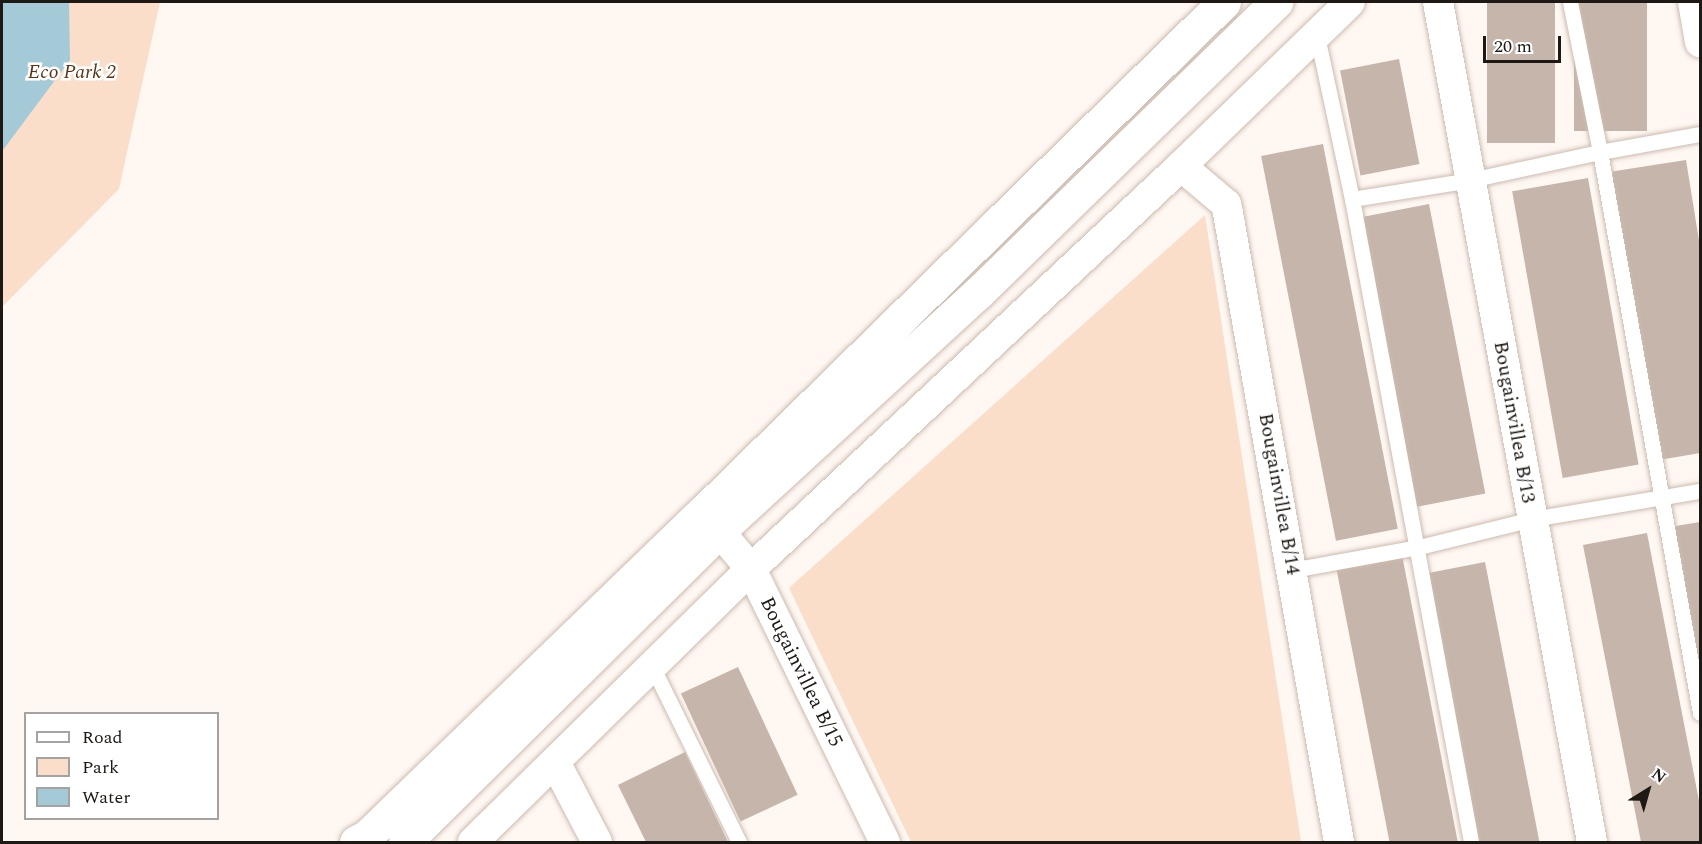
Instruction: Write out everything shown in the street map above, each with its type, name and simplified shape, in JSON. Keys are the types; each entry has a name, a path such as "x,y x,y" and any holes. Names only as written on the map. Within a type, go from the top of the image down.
{"street":[{"path":"405,843 712,521 1043,180 1224,2"},
{"path":"356,843 366,837 712,521 978,293 1276,2"},
{"path":"473,843 751,568 1181,166 1350,2"},
{"name":"Bougainvillea B/13","path":"1438,2 1592,843"},
{"path":"1693,2 1701,42"},
{"name":"Bougainvillea B/14","path":"1181,166 1226,204 1339,843"},
{"path":"1043,180 1068,204"},
{"name":"Bougainvillea B/15","path":"712,521 751,568 885,843"},
{"path":"555,762 597,843"}],"lane":[{"path":"1570,2 1600,152 1660,498 1701,713"},
{"path":"1317,36 1352,199 1419,547 1471,843"},
{"path":"1352,199 1470,180 1600,152 1701,135"},
{"path":"1292,570 1419,547 1532,519 1701,491"},
{"path":"652,666 739,843"}],"green space":[{"name":"Eco Park 2","path":"2,2 160,2 119,189 2,307"},
{"path":"1205,215 1301,842 911,842 789,588"}],"water":[{"path":"2,2 69,2 70,60 3,150"}],"building":[{"path":"1487,2 1555,2 1555,143 1487,143"},
{"path":"1574,2 1647,2 1647,131 1574,131"},
{"path":"1399,59 1419,164 1361,175 1340,70"},
{"path":"1323,144 1398,529 1336,541 1261,156"},
{"path":"1686,160 1700,247 1700,453 1659,460 1609,172"},
{"path":"1588,178 1639,465 1563,478 1512,191"},
{"path":"1429,204 1485,494 1415,507 1358,218"},
{"path":"1700,522 1700,691 1670,527"},
{"path":"1647,533 1700,806 1700,842 1641,842 1583,545"},
{"path":"1402,555 1458,842 1390,842 1336,568"},
{"path":"1485,562 1539,842 1478,842 1426,573"},
{"path":"738,667 798,795 740,821 681,694"},
{"path":"685,752 728,842 646,842 618,785"}]}
